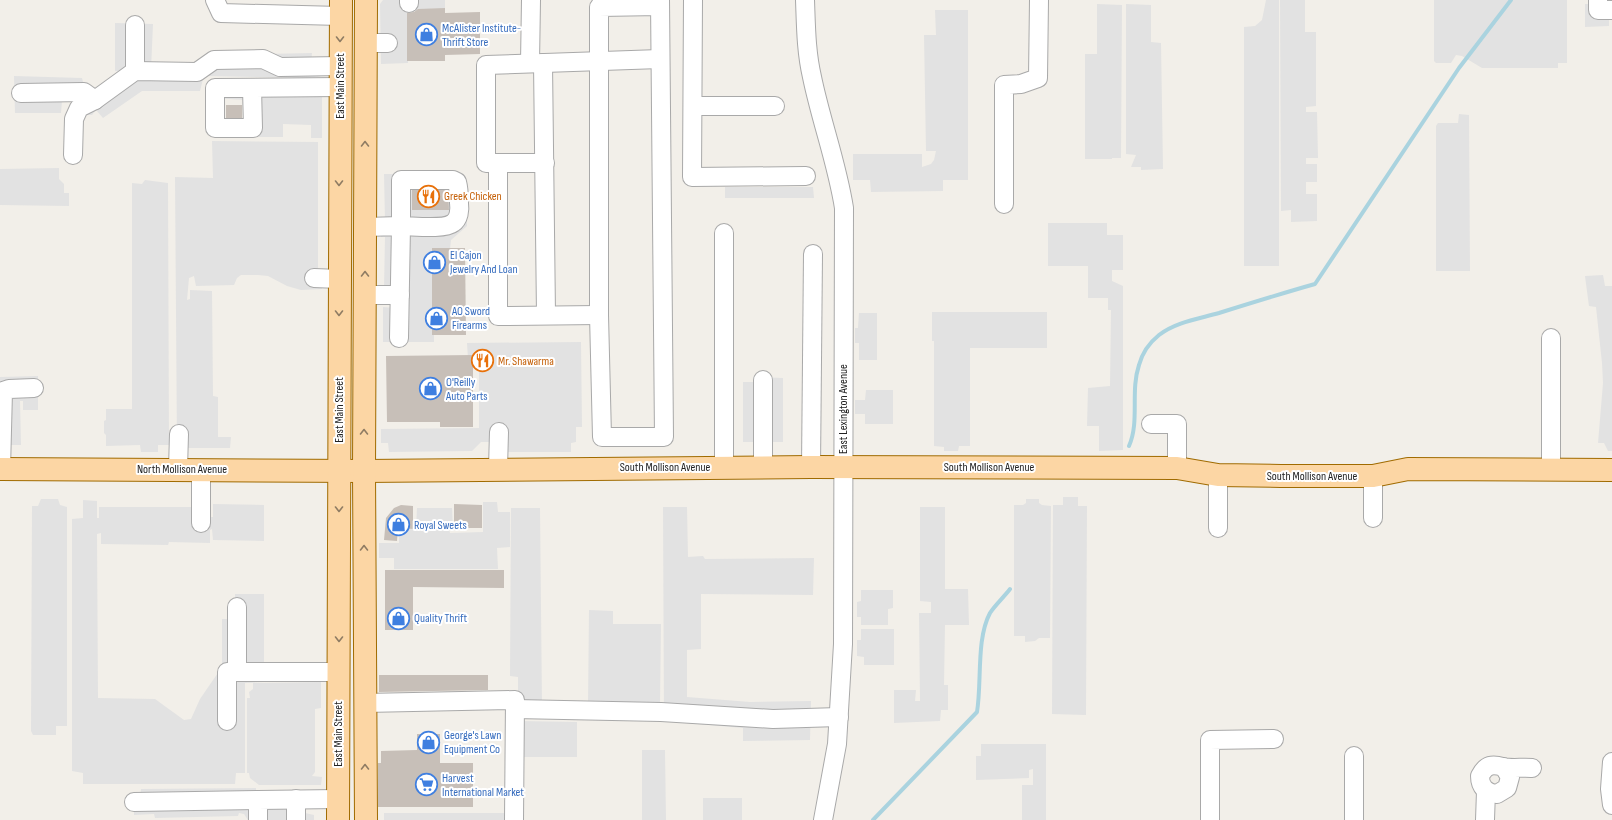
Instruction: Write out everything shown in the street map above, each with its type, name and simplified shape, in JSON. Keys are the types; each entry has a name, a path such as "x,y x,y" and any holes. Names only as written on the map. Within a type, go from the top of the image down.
{"main road":[{"name":"East Main Street","path":"366,0 364,471 366,810"},
{"name":"East Main Street","path":"338,810 340,8"},
{"name":"South Mollison Avenue","path":"364,471 498,468 724,467 1177,468 1218,475 1373,476 1408,469 1612,470"},
{"name":"North Mollison Avenue","path":"1,469 364,471"},
{"path":"338,810 366,810"}],"street":[{"path":"215,0 221,13 299,8 340,8"},
{"path":"531,0 545,163 546,315"},
{"path":"693,0 692,177 806,176"},
{"name":"East Lexington Avenue","path":"805,0 806,44 812,77 839,177 844,208 843,644 837,744 823,820"},
{"path":"1004,204 1004,85 1021,84 1038,78 1039,0"},
{"path":"1598,0 1598,10 1612,10"},
{"path":"660,3 660,59 664,437 602,437 599,315 599,7 660,3"},
{"path":"135,25 135,72"},
{"path":"366,43 388,43"},
{"path":"73,155 74,119 79,108 95,100 135,72 197,72 214,60 263,59 280,67 340,76"},
{"path":"545,163 486,163 486,65 660,59"},
{"path":"252,88 340,76"},
{"path":"21,93 84,92 95,100"},
{"path":"693,106 775,106"},
{"path":"498,163 498,316 599,315"},
{"path":"365,227 401,226 441,226 454,223 458,218 460,209 459,188 457,182 453,180 400,180 401,226 400,338"},
{"path":"724,233 724,467"},
{"path":"811,467 813,254"},
{"path":"314,278 339,279"},
{"path":"365,295 400,295"},
{"path":"1551,338 1551,469"},
{"path":"763,380 763,467"},
{"path":"1,469 3,391 9,389 34,388"},
{"path":"1152,424 1177,424 1177,468"},
{"path":"498,468 499,432"},
{"path":"178,469 179,434"},
{"path":"201,469 201,523"},
{"path":"1218,475 1218,528"},
{"path":"1373,476 1373,518"},
{"path":"237,607 237,672"},
{"path":"227,721 227,672 339,672"},
{"path":"365,703 515,700 514,820"},
{"path":"515,709 661,712 773,719 839,717"},
{"path":"1210,820 1210,740 1274,738"},
{"path":"1354,756 1354,820"},
{"path":"1612,762 1610,789 1612,805"},
{"path":"1485,820 1486,791 1480,781 1483,770 1493,764 1504,767 1532,768"},
{"path":"258,800 258,820"},
{"path":"296,800 296,820"},
{"path":"134,802 296,800 338,810"}],"shaded area":[{"path":"383,0 445,0 445,11 408,11 408,63 381,64 380,4"},
{"path":"1266,0 1279,0 1279,266 1244,266 1244,27 1255,26 1262,20"},
{"path":"1280,0 1305,0 1305,32 1316,32 1316,106 1306,107 1306,112 1317,112 1318,158 1306,158 1306,164 1317,164 1317,182 1306,182 1306,194 1317,194 1317,221 1291,222 1291,210 1281,211"},
{"path":"1434,0 1567,0 1567,63 1558,63 1558,68 1482,68 1462,56 1456,55 1451,63 1436,63 1434,61"},
{"path":"1595,0 1609,0 1612,4 1612,19 1609,16 1609,26 1585,27 1585,4 1592,4"},
{"path":"1097,4 1122,5 1121,158 1085,159 1085,54 1097,54"},
{"path":"1126,4 1151,5 1151,42 1161,43 1163,169 1141,170 1141,167 1131,167 1136,155 1126,154"},
{"path":"935,10 968,10 968,180 943,180 943,191 871,192 870,180 853,180 853,154 922,154 922,167 931,164 934,160 936,151 926,151 924,35 936,35"},
{"path":"115,23 153,24 151,69 195,68 216,55 312,53 311,64 323,62 322,76 308,78 207,76 203,79 200,91 142,91 103,118 96,110 92,115 82,115 75,99 62,101 61,113 15,113 14,76 82,78 85,90 88,93 125,72 115,71"},
{"path":"322,80 322,138 311,138 311,125 283,124 283,137 245,137 245,100 213,98"},
{"path":"1459,114 1469,115 1470,271 1436,271 1436,126 1438,123 1458,123"},
{"path":"212,141 318,142 318,269 321,270 322,289 301,290 287,286 268,276 258,275 241,275 237,278 234,285 196,286 194,276 189,278 187,300 190,299 190,290 212,291 213,396 218,397 218,437 231,437 230,448 177,448 175,177 213,178"},
{"path":"59,168 59,179 64,184 64,193 69,193 69,206 0,205 0,169"},
{"path":"384,174 452,174 467,184 467,226 451,240 450,249 434,249 434,342 383,342 383,307 395,308 395,305 381,305 381,291 384,289 385,237 381,237 381,221 385,221"},
{"path":"145,180 168,183 169,445 158,445 158,452 141,452 140,445 106,446 106,435 104,433 106,409 132,409 132,183 142,184"},
{"path":"725,187 813,187 814,198 725,198"},
{"path":"1048,223 1107,223 1107,235 1123,235 1123,270 1112,270 1112,281 1123,286 1123,450 1099,451 1099,426 1087,426 1088,388 1110,386 1111,310 1108,310 1108,298 1088,298 1088,266 1048,266"},
{"path":"1603,275 1605,286 1612,286 1612,451 1608,451 1604,443 1598,443 1603,383 1602,363 1596,307 1589,306 1585,276"},
{"path":"932,312 1047,312 1047,348 970,348 970,446 959,446 958,451 944,451 944,447 934,446 934,341 932,341"},
{"path":"859,313 877,313 877,360 859,360 859,343 855,343 855,328 858,328"},
{"path":"581,342 582,427 576,427 576,442 571,443 571,452 494,452 493,442 481,442 472,451 389,452 388,443 381,443 381,429 479,428 479,358 468,358 467,343"},
{"path":"38,376 38,410 23,410 23,401 20,401 21,445 10,445 0,454 0,377"},
{"path":"753,377 783,378 783,442 772,442 772,451 754,451 754,442 743,442 743,382 753,382"},
{"path":"866,390 893,390 893,424 865,424 865,414 855,414 855,400 865,400"},
{"path":"1063,497 1078,497 1078,506 1087,506 1086,715 1052,714 1053,505 1063,505"},
{"path":"41,499 58,499 60,505 67,507 67,726 56,726 56,735 33,735 31,731 32,506 38,506"},
{"path":"1026,499 1039,499 1039,503 1042,505 1051,506 1050,638 1039,638 1035,641 1025,642 1025,636 1014,636 1014,505 1023,505 1026,503"},
{"path":"83,500 97,501 97,518 99,518 99,507 193,507 210,517 213,517 213,504 264,505 264,541 213,540 212,529 210,530 210,543 169,542 168,545 101,544 101,533 97,534 98,698 155,699 184,720 191,719 200,699 222,667 222,619 235,619 235,594 264,594 264,682 245,683 245,773 236,773 235,784 83,784 83,773 72,771 72,519 83,518"},
{"path":"483,502 497,502 498,512 510,512 510,547 497,548 498,569 394,569 394,558 379,558 379,543 399,543 399,530 416,529 417,508 452,508 453,529 449,529 450,533 483,532"},
{"path":"663,507 687,507 688,557 703,556 705,559 814,558 813,595 701,594 701,649 687,650 687,697 750,702 811,701 810,740 743,741 743,728 664,721"},
{"path":"920,507 945,507 945,589 968,589 969,625 945,625 944,685 948,685 948,710 941,710 940,721 894,723 894,690 916,690 915,701 920,701 919,613 931,613 931,602 920,601"},
{"path":"511,508 540,508 542,706 518,699 518,677 510,676"},
{"path":"861,590 893,590 893,608 888,609 888,625 861,625 861,617 857,617 857,602 861,601"},
{"path":"589,610 613,611 613,624 661,624 660,705 588,705"},
{"path":"861,629 894,629 894,665 864,665 864,657 857,656 857,640 861,640"},
{"path":"321,682 321,708 315,709 315,772 312,776 322,777 321,785 259,785 250,778 249,773 247,773 247,698 250,698 249,692 253,689 253,683"},
{"path":"519,721 577,722 577,757 519,757"},
{"path":"981,744 1046,744 1046,820 1022,820 1022,785 1033,785 1033,769 1029,770 1029,778 976,780 976,756 981,756"},
{"path":"642,750 665,750 666,820 642,820"},
{"path":"256,788 256,797 321,792 321,809 306,809 305,813 314,815 314,820 248,820 244,814 239,813 238,816 155,818 154,814 134,815 134,798 140,797 141,789"},
{"path":"703,798 742,798 742,820 703,820"},
{"path":"384,813 507,813 506,820 384,820"}],"building":[{"path":"445,8 445,13 480,12 480,54 445,55 445,61 407,61 407,13 414,12 418,9"},
{"path":"226,105 242,105 242,118 226,118"},
{"name":"Greek Chicken","path":"412,190 448,190 449,210 412,210"},
{"path":"432,248 465,248 466,335 432,335"},
{"name":"O'Reilly Auto Parts","path":"473,355 473,427 440,427 440,422 387,422 386,356"},
{"path":"454,504 482,505 482,528 454,528"},
{"name":"Royal Sweets","path":"401,505 413,506 413,529 398,528 397,541 384,540 386,518 394,508"},
{"path":"385,570 504,570 504,588 413,587 413,630 385,630"},
{"path":"379,675 488,675 488,690 379,692"},
{"name":"Harvest International Market","path":"417,734 440,734 440,763 473,763 473,807 378,807 378,763 381,763 381,751 417,750"}],"waterway":[{"path":"1129,446 1135,417 1136,375 1146,349 1159,335 1180,324 1315,284 1459,68 1511,0"},
{"path":"873,820 977,712 981,648 986,623 992,610 1010,589"}],"place":[{"name":"McAlister Institute- Thrift Store","path":"426,35"},
{"name":"Greek Chicken","path":"429,196"},
{"name":"El Cajon Jewelry And Loan","path":"435,262"},
{"name":"AO Sword Firearms","path":"437,318"},
{"name":"Mr. Shawarma","path":"482,361"},
{"name":"O'Reilly Auto Parts","path":"430,389"},
{"name":"Royal Sweets","path":"399,525"},
{"name":"Quality Thrift","path":"399,618"},
{"name":"George's Lawn Equipment Co","path":"429,742"},
{"name":"Harvest International Market","path":"426,785"}]}
